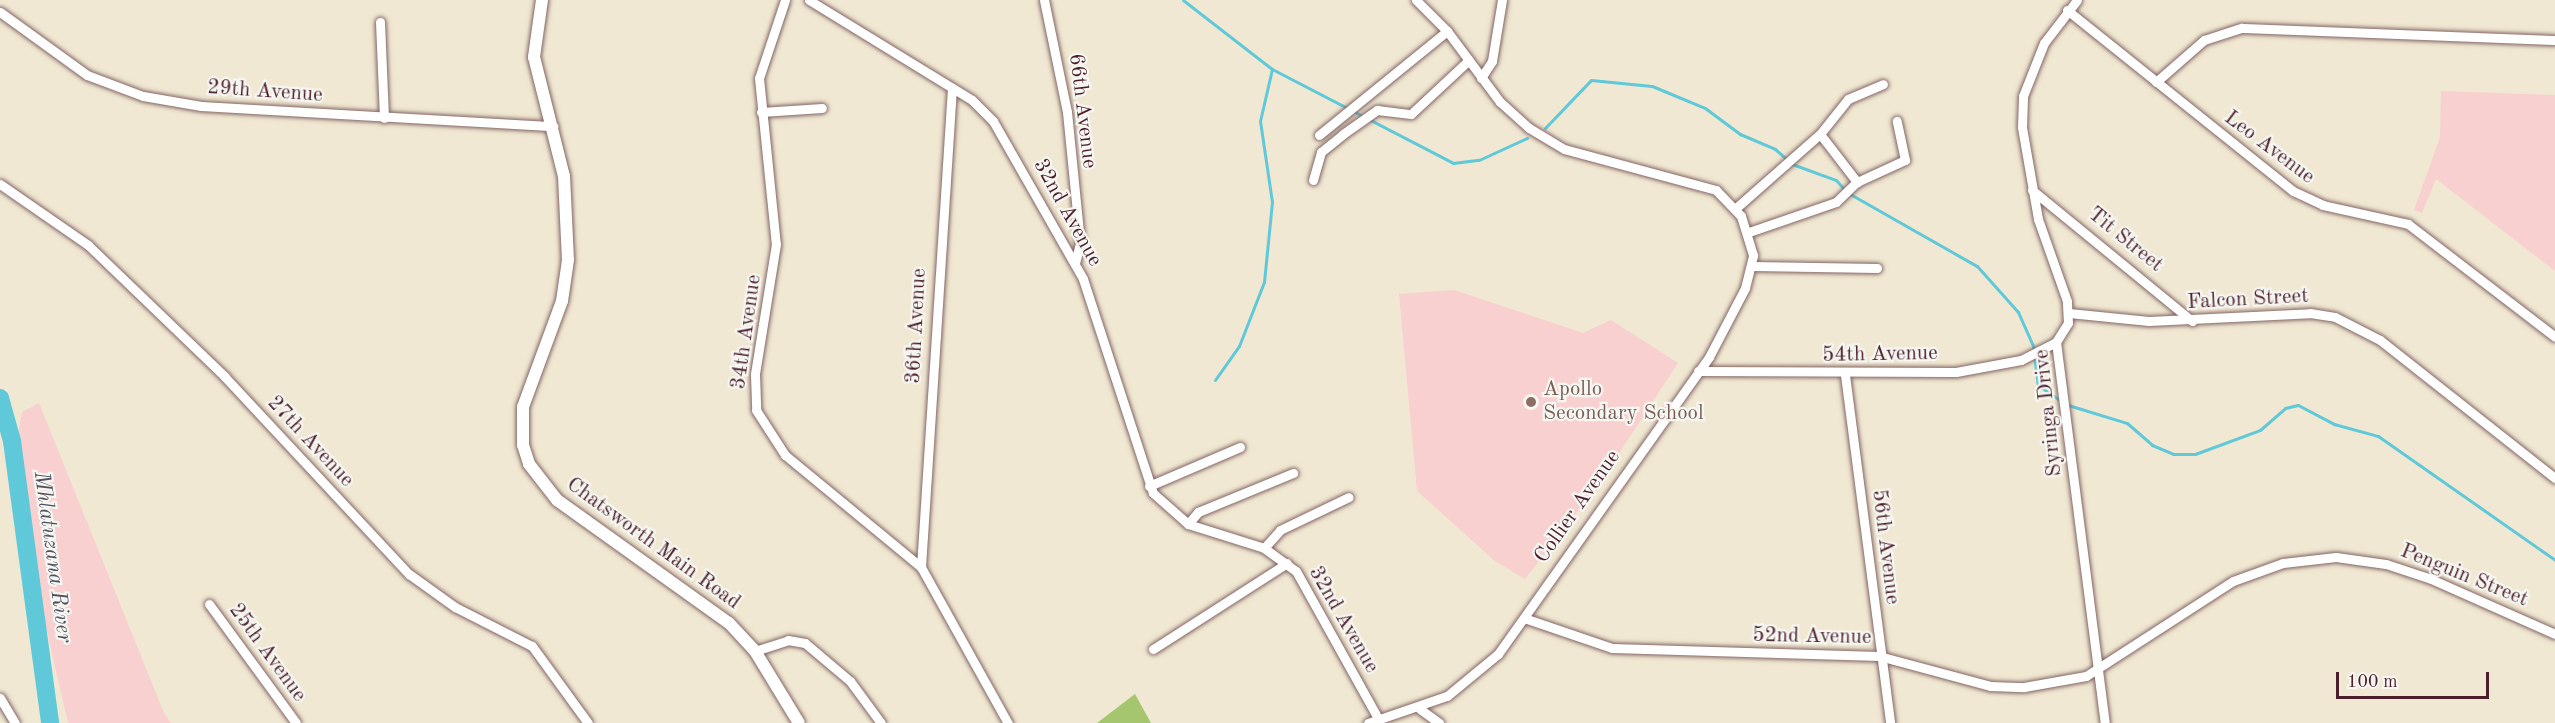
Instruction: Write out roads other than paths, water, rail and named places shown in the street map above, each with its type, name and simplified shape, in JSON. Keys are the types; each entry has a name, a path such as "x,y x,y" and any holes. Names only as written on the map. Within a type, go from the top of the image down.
{"street":[{"name":"Chatsworth Main Road","path":"542,0 534,57 564,176 568,260 562,301 523,407 522,445 529,464 557,500 729,623 754,651 799,723"},
{"name":"34th Avenue","path":"785,0 761,63 761,112 776,244 754,385 760,420 800,469 921,567 1008,723"},
{"name":"32nd Avenue","path":"808,0 952,88 993,121 1075,263 1149,486 1188,524 1264,548 1287,563 1303,581 1379,720"},
{"name":"66th Avenue","path":"1044,0 1067,112 1080,243 1075,263"},
{"name":"Collier Avenue","path":"1368,723 1420,709 1485,669 1524,618 1698,371 1730,320 1752,266 1749,232 1736,208 1697,182 1553,143 1515,117 1481,78 1447,31 1416,0"},
{"path":"1481,78 1492,61 1502,0"},
{"path":"2069,313 2032,190 2023,96 2044,43 2067,10 2077,0"},
{"name":"Leo Avenue","path":"2067,10 2293,191 2316,203 2408,224 2555,337"},
{"name":"29th Avenue","path":"0,12 87,75 143,96 201,106 553,126"},
{"path":"380,22 384,118"},
{"path":"2156,82 2204,40 2242,28 2555,40"},
{"path":"1319,135 1350,114 1447,31"},
{"path":"1312,180 1321,152 1358,123 1371,114 1411,114 1469,60"},
{"path":"1736,208 1820,134 1848,99 1882,84"},
{"name":"36th Avenue","path":"921,567 952,88"},
{"path":"761,112 822,108"},
{"path":"1749,232 1836,202 1857,182 1905,160 1897,121"},
{"path":"1820,134 1857,182"},
{"name":"27th Avenue","path":"0,184 88,245 225,377 409,574 455,608 532,646 588,723"},
{"name":"Tit Street","path":"2032,190 2192,321"},
{"path":"1752,266 1877,268"},
{"name":"Falcon Street","path":"2069,313 2192,321 2310,313 2356,325 2555,478"},
{"name":"Syringa Drive","path":"2069,313 2056,342 2105,723"},
{"name":"54th Avenue","path":"1698,371 1845,375 1956,372 2021,360 2037,354 2056,342"},
{"name":"56th Avenue","path":"1845,375 1890,723"},
{"path":"1149,486 1240,447"},
{"path":"1188,524 1198,512 1293,473"},
{"path":"1264,548 1280,530 1349,497"},
{"name":"Penguin Street","path":"2099,669 2233,581 2305,560 2336,557 2386,564 2555,634"},
{"path":"1153,649 1287,563"},
{"name":"25th Avenue","path":"209,604 296,723"},
{"name":"52nd Avenue","path":"1524,618 1596,645 1628,650 1880,656 2001,687 2086,676 2099,669"},
{"path":"754,651 788,640 805,643 850,681 881,723"},
{"path":"0,698 15,723"},
{"path":"1420,709 1439,723"}],"waterway":[{"path":"1183,0 1272,69 1453,163 1479,160 1527,138"},
{"path":"1215,380 1239,346 1264,282 1272,202 1260,121 1272,69"},
{"path":"1545,128 1591,80 1652,86 1705,108 1740,134 1775,149 1792,164 1836,180 1844,189"},
{"path":"1850,194 1977,266 2018,312 2033,346 2038,385 2062,402"},
{"name":"Mhlatuzana River","path":"0,398 12,441 50,723"},
{"path":"2068,405 2127,423 2152,445 2173,454 2195,454 2260,430 2285,408 2298,405 2334,424 2378,436 2555,560"}],"place":[{"name":"Apollo Secondary School","path":"1531,402"}]}
